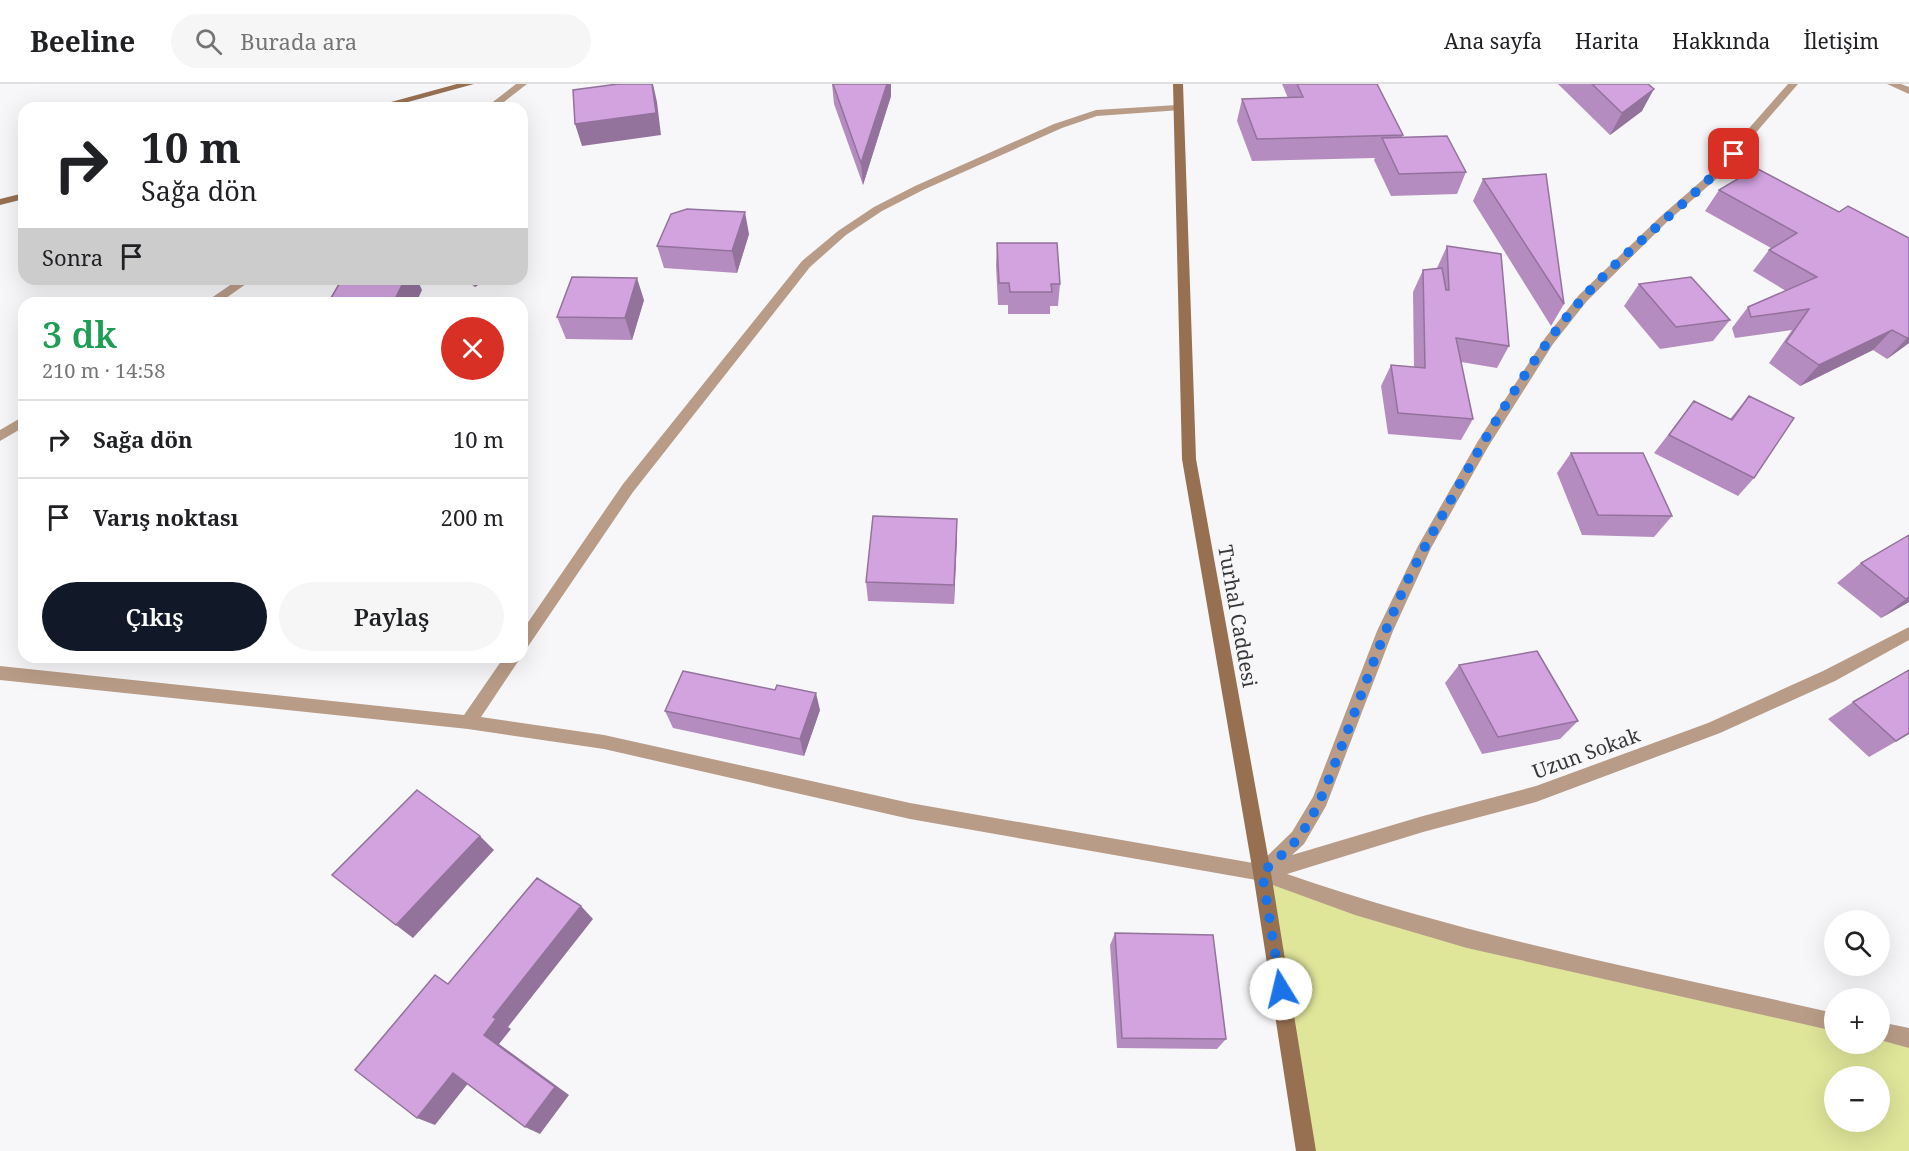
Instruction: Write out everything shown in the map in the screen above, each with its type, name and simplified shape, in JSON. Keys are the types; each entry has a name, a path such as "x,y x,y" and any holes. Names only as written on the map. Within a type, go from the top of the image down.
{"street":[{"path":"398,102 469,84"},
{"path":"498,102 522,84"},
{"name":"Turhal Caddesi","path":"1178,84 1189,459 1262,873 1306,1151"},
{"path":"1262,873 1298,838 1320,801 1385,631 1425,546 1483,444 1543,351 1583,298 1664,219 1711,178 1793,84"},
{"path":"1892,84 1909,91"},
{"path":"528,634 642,470 806,264 842,234 878,209 919,188 1079,118 1115,110 1177,108"},
{"path":"0,201 18,197"},
{"path":"219,297 238,285"},
{"path":"0,436 18,425"},
{"name":"Uzun Sokak","path":"1262,873 1423,824 1536,794 1714,728 1830,676 1909,633"},
{"path":"468,722 509,663"},
{"path":"0,673 468,722 604,742 910,811 1262,873 1355,906 1467,939 1824,1020"},
{"path":"1890,1033 1909,1038"}],"green space":[{"path":"1262,873 1632,978 1824,1020 1824,1054 1890,1054 1890,1033 1909,1038 1909,1151 1306,1151"}],"building":[{"path":"618,84 652,84 656,113 575,124 573,90"},
{"path":"833,84 887,84 861,163"},
{"path":"1297,84 1377,84 1403,135 1257,139 1242,99 1303,97"},
{"path":"1592,84 1648,84 1654,89 1622,113"},
{"path":"1447,136 1466,172 1399,174 1382,138"},
{"path":"1756,168 1839,212 1848,206 1909,238 1909,337 1892,330 1819,365 1786,342 1809,309 1751,317 1748,307 1817,277 1769,250 1797,233 1719,190"},
{"path":"1546,174 1564,304 1483,179"},
{"path":"687,209 745,212 732,251 657,246 671,214"},
{"path":"997,243 1057,243 1060,284 1051,284 1052,292 1010,292 1009,283 999,283"},
{"path":"1447,246 1501,254 1509,346 1456,338 1473,419 1398,413 1391,365 1425,368 1423,270 1442,268 1446,290 1449,290"},
{"path":"572,277 637,278 625,318 557,317"},
{"path":"1691,277 1730,320 1676,327 1639,284"},
{"path":"338,285 402,285 396,297 332,297"},
{"path":"1749,396 1794,418 1754,478 1669,435 1694,401 1732,420"},
{"path":"1571,453 1643,453 1672,516 1598,515"},
{"path":"873,516 957,519 954,585 866,582"},
{"path":"1909,535 1909,597 1906,599 1861,563"},
{"path":"1537,651 1578,721 1498,737 1459,665"},
{"path":"1909,670 1909,733 1896,741 1853,702"},
{"path":"683,671 775,690 777,685 816,693 800,739 665,711"},
{"path":"417,790 480,836 396,925 332,875"},
{"path":"537,878 581,906 493,1017 496,1019 484,1035 555,1087 525,1127 453,1073 417,1118 355,1070 435,975 448,984"},
{"path":"1115,933 1213,935 1226,1039 1122,1038"}],"route":[{"path":"1281,989 1262,873 1298,838 1320,801 1385,631 1425,546 1483,444 1517,390 1583,298 1734,154"}]}
